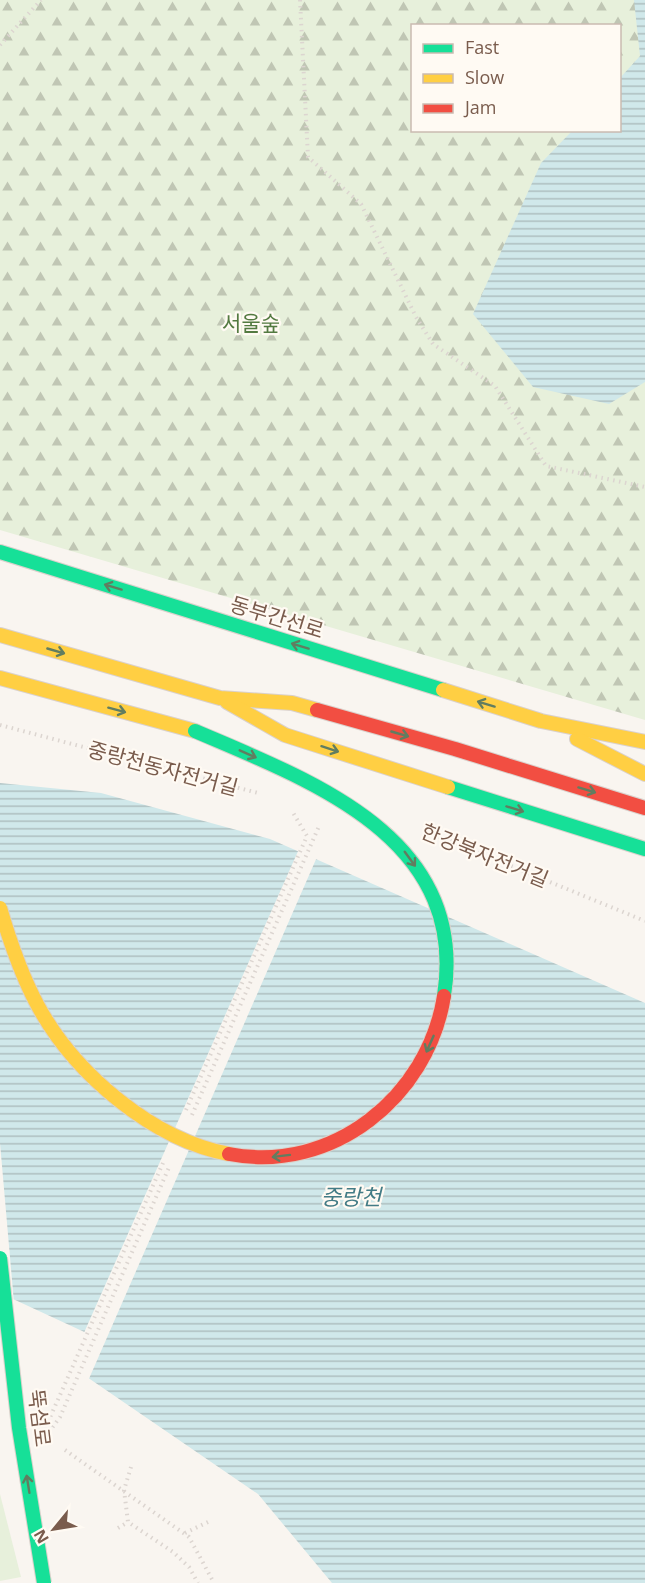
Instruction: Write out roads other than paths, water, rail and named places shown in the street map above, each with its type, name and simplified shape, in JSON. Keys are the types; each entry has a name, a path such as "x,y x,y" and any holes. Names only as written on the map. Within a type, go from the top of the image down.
{"main road":[{"name":"동부간선로","path":"0,552 542,722"},
{"path":"0,635 220,698 292,703 645,808"},
{"path":"0,678 195,731 302,780 351,807 388,834 410,857 424,881 436,907 443,932 446,981 437,1028 416,1072 402,1091 383,1110 356,1129 325,1145 281,1157 231,1156 205,1151 178,1139 131,1110 107,1090 64,1046 32,994 19,965 0,908"},
{"path":"220,698 285,735 645,849"},
{"path":"542,722 645,742"},
{"path":"542,722 645,774"},
{"name":"뚝섬로","path":"0,1258 19,1428 44,1583"}],"water":[{"path":"634,0 645,0 645,382 609,404 533,387 473,314 541,163 571,132 621,132 621,77 640,56"},
{"name":"중랑천","path":"0,783 101,793 270,839 645,1003 645,1583 332,1583 258,1494 84,1375 93,1336 0,1293"}],"park label":[{"name":"서울숲","path":"251,323"}]}
